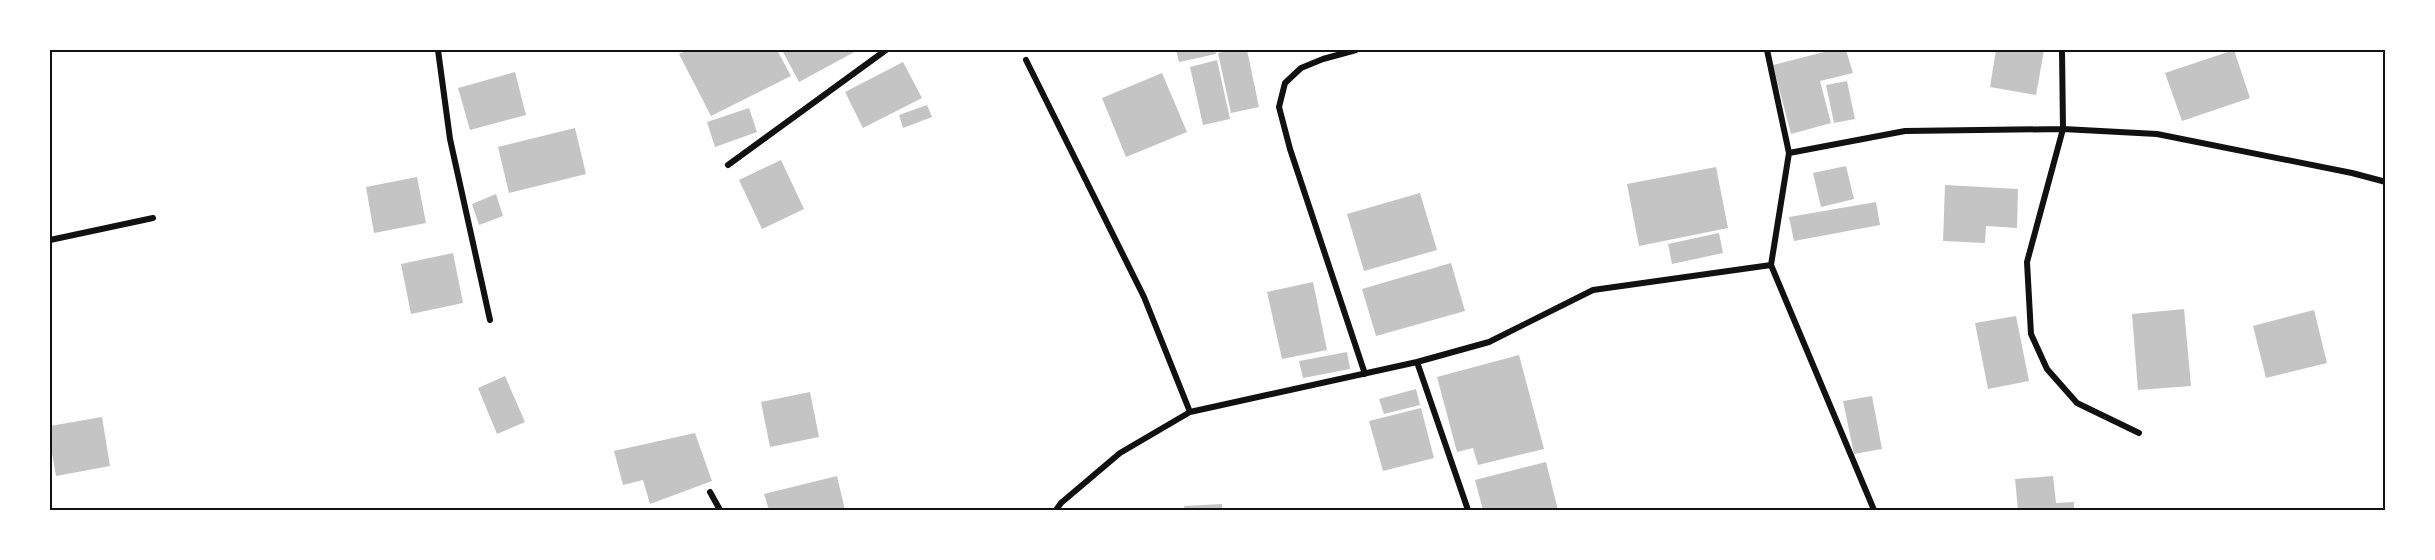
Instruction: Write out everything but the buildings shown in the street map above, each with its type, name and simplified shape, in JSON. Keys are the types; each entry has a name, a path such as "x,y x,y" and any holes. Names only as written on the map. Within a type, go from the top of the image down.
{"street":[{"path":"438,50 450,139 490,321"},
{"path":"728,165 885,50"},
{"path":"1356,50 1323,58 1301,68 1285,83 1279,106 1290,149 1365,374"},
{"path":"1767,50 1789,153 1772,265 1874,510"},
{"path":"2062,50 2063,129 2027,262 2031,334 2047,369 2077,403 2139,433"},
{"path":"1026,60 1144,297 1190,412"},
{"path":"1789,153 1905,131 2063,129 2157,134 2352,173 2385,182"},
{"path":"50,240 153,218"},
{"path":"1056,510 1061,502 1120,453 1190,412 1417,362 1489,342 1593,290 1772,265"},
{"path":"1417,362 1468,510"},
{"path":"710,492 720,510"}]}
